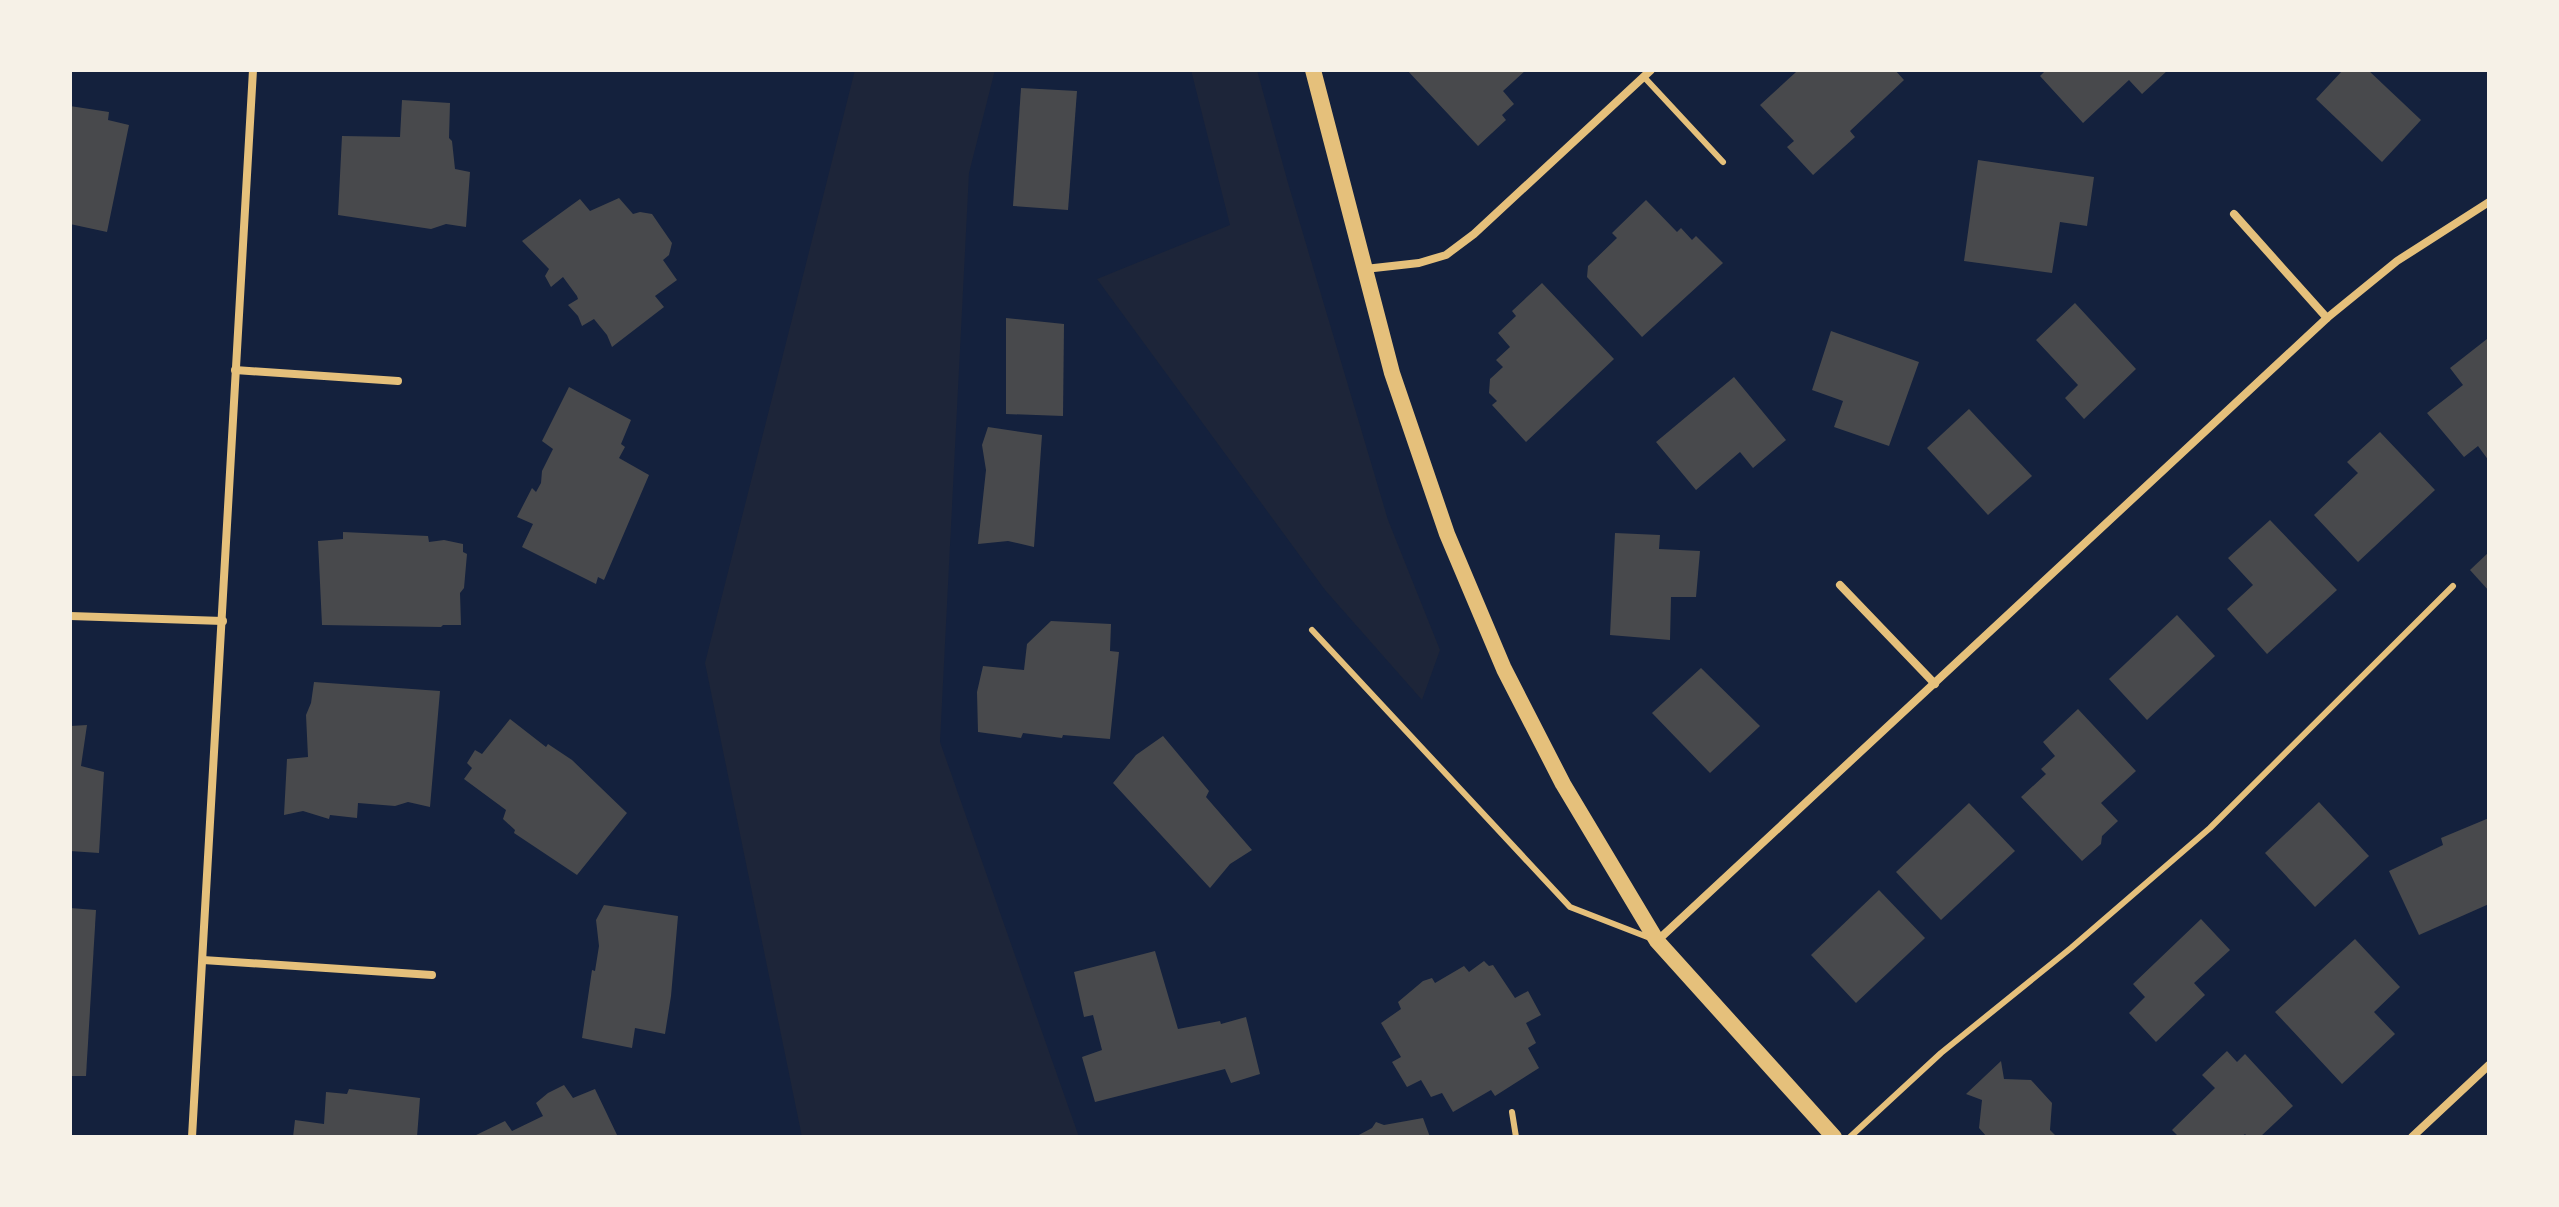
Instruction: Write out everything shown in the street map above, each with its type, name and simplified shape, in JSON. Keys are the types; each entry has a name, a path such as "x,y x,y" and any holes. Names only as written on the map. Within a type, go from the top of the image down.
{"main road":[{"path":"1313,70 1392,373 1447,534 1504,669 1563,784 1657,941 1834,1137"}],"street":[{"path":"192,1137 253,70"},
{"path":"1365,269 1419,263 1446,255 1474,234 1647,74"},
{"path":"1657,941 2327,318 2397,261 2489,202"},
{"path":"2234,214 2327,318"},
{"path":"235,370 398,381"},
{"path":"1840,585 1935,684"},
{"path":"70,616 223,621"},
{"path":"203,960 432,975"},
{"path":"2412,1137 2489,1065"}],"lane":[{"path":"1647,74 1723,162"},
{"path":"1850,1137 1941,1053 2071,948 2210,828 2453,586"},
{"path":"1312,630 1570,907 1657,941"},
{"path":"1512,1112 1516,1137"}],"shaded area":[{"path":"855,70 995,70 969,173 940,742 1079,1137 802,1137 705,663"},
{"path":"1191,70 1257,70 1388,520 1440,650 1422,700 1325,590 1097,279 1230,225"}],"building":[{"path":"1407,70 1526,70 1503,91 1514,104 1502,115 1506,120 1478,146"},
{"path":"1794,70 1895,70 1904,80 1850,131 1855,137 1813,175 1787,147 1794,141 1760,105 1796,72"},
{"path":"2046,70 2168,70 2142,94 2129,80 2083,123 2040,76"},
{"path":"2343,70 2368,70 2421,120 2382,162 2316,99"},
{"path":"1021,88 1077,91 1068,210 1013,206"},
{"path":"402,100 450,103 449,138 455,169 470,172 466,227 446,224 431,229 338,215 342,136 400,137"},
{"path":"70,106 109,112 108,120 129,125 107,232 70,224"},
{"path":"1978,160 2094,177 2087,226 2060,222 2052,273 1964,261"},
{"path":"619,198 633,214 652,214 672,243 669,255 663,260 677,280 655,296 664,307 612,347 594,319 582,326 568,305 578,299 577,296 563,277 551,287 545,276 549,269 522,241 580,199 590,211"},
{"path":"1646,200 1677,232 1681,228 1692,240 1696,236 1723,263 1642,337 1587,277 1588,266 1617,238 1612,233"},
{"path":"1542,283 1614,359 1526,442 1492,405 1497,401 1489,393 1490,379 1503,367 1496,360 1510,347 1498,333 1516,316 1512,311"},
{"path":"2075,303 2136,369 2084,419 2065,398 2078,385 2036,340"},
{"path":"1006,318 1064,324 1063,416 1006,414"},
{"path":"1831,331 1919,362 1889,446 1834,427 1843,401 1812,390"},
{"path":"2487,339 2489,461 2478,446 2464,457 2427,413 2463,385 2450,368"},
{"path":"1734,377 1786,440 1753,468 1740,452 1696,490 1656,442"},
{"path":"569,387 631,420 621,444 625,447 619,458 649,475 604,580 598,577 596,584 522,547 533,524 517,517 532,488 536,492 541,483 542,471 553,449 542,441"},
{"path":"1969,409 2032,476 1988,515 1927,448"},
{"path":"988,427 1042,435 1034,547 1008,541 978,544 986,470 982,445"},
{"path":"2380,432 2435,490 2358,562 2314,515 2358,473 2347,462"},
{"path":"2270,520 2337,590 2267,654 2227,609 2253,585 2228,558"},
{"path":"343,532 428,536 429,542 444,540 463,544 463,552 467,554 464,588 460,593 461,625 322,625 318,541 343,539"},
{"path":"1615,533 1660,535 1659,549 1700,551 1696,597 1671,597 1670,640 1610,635"},
{"path":"2489,552 2489,591 2470,570"},
{"path":"2177,615 2215,656 2147,720 2109,679"},
{"path":"1051,621 1111,624 1110,651 1119,652 1110,739 1023,733 1021,738 978,732 977,692 983,666 1024,670 1027,644"},
{"path":"1701,668 1760,726 1710,773 1652,713"},
{"path":"314,682 440,691 430,807 408,802 395,806 358,803 357,818 330,815 329,819 303,811 284,815 287,759 308,757 306,715"},
{"path":"2078,709 2136,771 2101,803 2118,821 2102,836 2101,844 2082,861 2021,797 2046,774 2041,769 2055,756 2043,742"},
{"path":"510,719 546,747 548,744 572,760 627,813 577,875 514,833 515,830 503,819 506,810 464,779 472,768 467,763 475,750 482,754"},
{"path":"87,725 81,766 104,772 99,853 70,851 70,726"},
{"path":"1163,736 1209,791 1206,797 1252,850 1230,864 1210,888 1113,783 1136,755"},
{"path":"2319,802 2369,856 2315,907 2265,853"},
{"path":"1969,803 2015,851 1941,920 1896,872"},
{"path":"2489,818 2489,904 2419,935 2389,871 2443,845 2441,838"},
{"path":"1879,890 1925,938 1856,1003 1811,955"},
{"path":"604,905 678,916 665,1034 635,1028 632,1048 582,1038 592,970 595,971 599,946 596,920"},
{"path":"70,908 96,910 86,1076 70,1076"},
{"path":"2201,919 2230,950 2194,983 2205,995 2156,1042 2129,1013 2145,997 2133,984"},
{"path":"2355,939 2400,987 2374,1012 2395,1034 2342,1084 2275,1012"},
{"path":"1155,951 1178,1029 1220,1021 1221,1024 1246,1017 1260,1074 1231,1083 1225,1069 1095,1102 1082,1057 1102,1050 1093,1015 1084,1017 1074,972"},
{"path":"1484,961 1489,966 1493,965 1515,998 1528,991 1541,1015 1526,1023 1536,1043 1528,1048 1539,1068 1495,1096 1491,1090 1453,1112 1442,1093 1431,1097 1421,1080 1407,1087 1392,1062 1401,1057 1381,1023 1401,1009 1398,1002 1423,981 1432,978 1435,983 1464,966 1469,972"},
{"path":"2227,1051 2237,1062 2245,1054 2293,1106 2260,1137 2245,1134 2241,1137 2179,1137 2172,1130 2215,1088 2202,1075"},
{"path":"2001,1061 2004,1079 2031,1080 2052,1103 2050,1130 2057,1137 1987,1137 1979,1128 1982,1100 1966,1094"},
{"path":"564,1085 573,1098 595,1089 618,1137 472,1137 505,1121 512,1131 543,1116 536,1103"},
{"path":"349,1089 420,1098 417,1137 293,1137 295,1120 324,1124 326,1092 347,1094"},
{"path":"1423,1118 1430,1137 1355,1137 1372,1128 1376,1122 1384,1125"}]}
